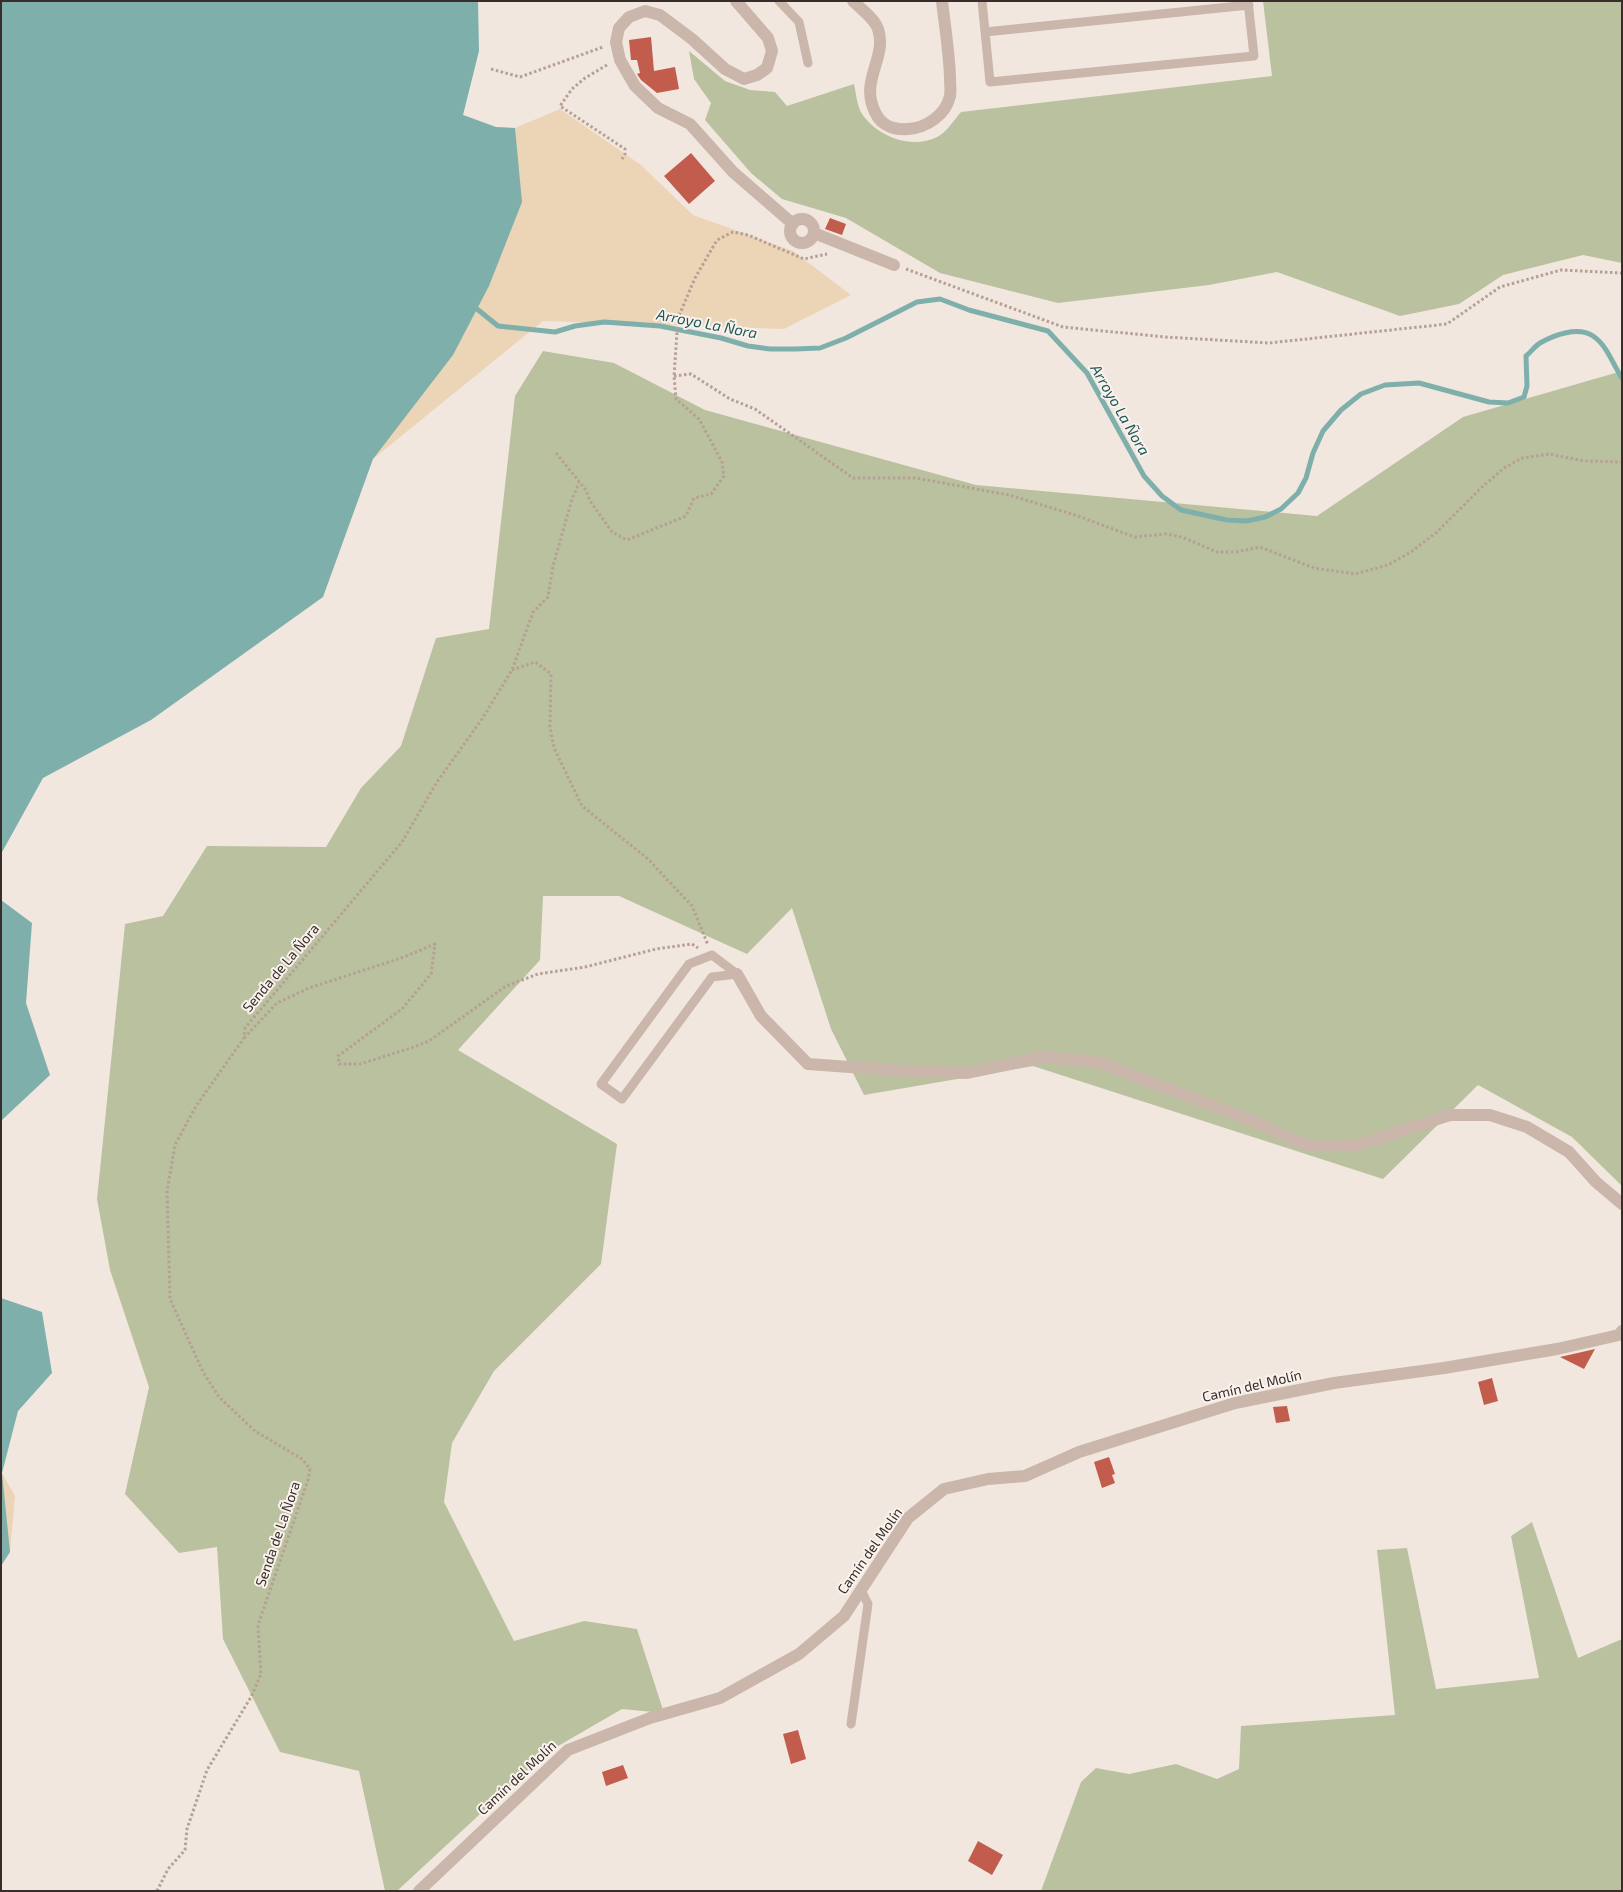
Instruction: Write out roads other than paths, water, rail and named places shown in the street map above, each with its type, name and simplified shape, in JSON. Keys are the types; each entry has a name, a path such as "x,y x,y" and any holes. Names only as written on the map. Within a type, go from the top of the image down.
{"street":[{"path":"736,1 768,38 772,51 767,68 757,76 744,78 725,69 692,39 660,15 645,11 629,17 619,28 616,42 620,60 635,86 658,108 690,124 733,172 793,224 799,220 807,220 812,226 814,233 894,265"},
{"path":"853,1 878,29 880,49 872,72 868,96 876,116 892,128 910,129 932,122 944,110 950,96 949,55 942,1"},
{"path":"737,974 762,1016 808,1064 966,1073 1044,1057 1098,1062 1254,1121 1308,1146 1354,1146 1450,1115 1490,1115 1527,1127 1569,1152 1596,1182 1622,1204"},
{"name":"Camín del Molín","path":"419,1891 568,1750 650,1718 720,1698 799,1654 844,1616 908,1518 944,1489 988,1479 1025,1476 1079,1452 1235,1403 1334,1383 1444,1368 1557,1348 1619,1335 1622,1331"}],"lane":[{"path":"779,1 799,22 808,63"},
{"path":"982,1 985,32 990,82 1254,56 1248,3 985,32"},
{"path":"712,955 737,974 712,977 622,1099 601,1084 689,964 712,955"},
{"path":"851,1724 868,1604 861,1590"}],"water":[{"path":"1,1 478,1 479,51 463,115 496,127 515,128 522,202 489,286 453,355 373,459 323,597 151,720 43,778 1,854"},
{"path":"1,900 32,923 26,1003 50,1075 2,1120 1,1128"},
{"path":"1,1298 42,1312 52,1373 18,1411 2,1473 10,1552 1,1566"}],"waterway":[{"name":"Arroyo La Ñora","path":"477,309 498,326 555,332 575,326 604,322 660,326 721,338 748,346 770,349 796,349 820,348 846,338 917,302 940,299 969,310 1048,331 1087,373 1144,476 1162,496 1181,510 1227,520 1247,521 1265,517 1281,509 1298,493 1306,478 1313,453 1323,431 1341,410 1361,394 1385,385 1419,383 1489,402 1508,403 1524,397 1527,386 1526,356 1538,344 1559,335 1573,332 1587,333 1598,340 1622,378"}]}
